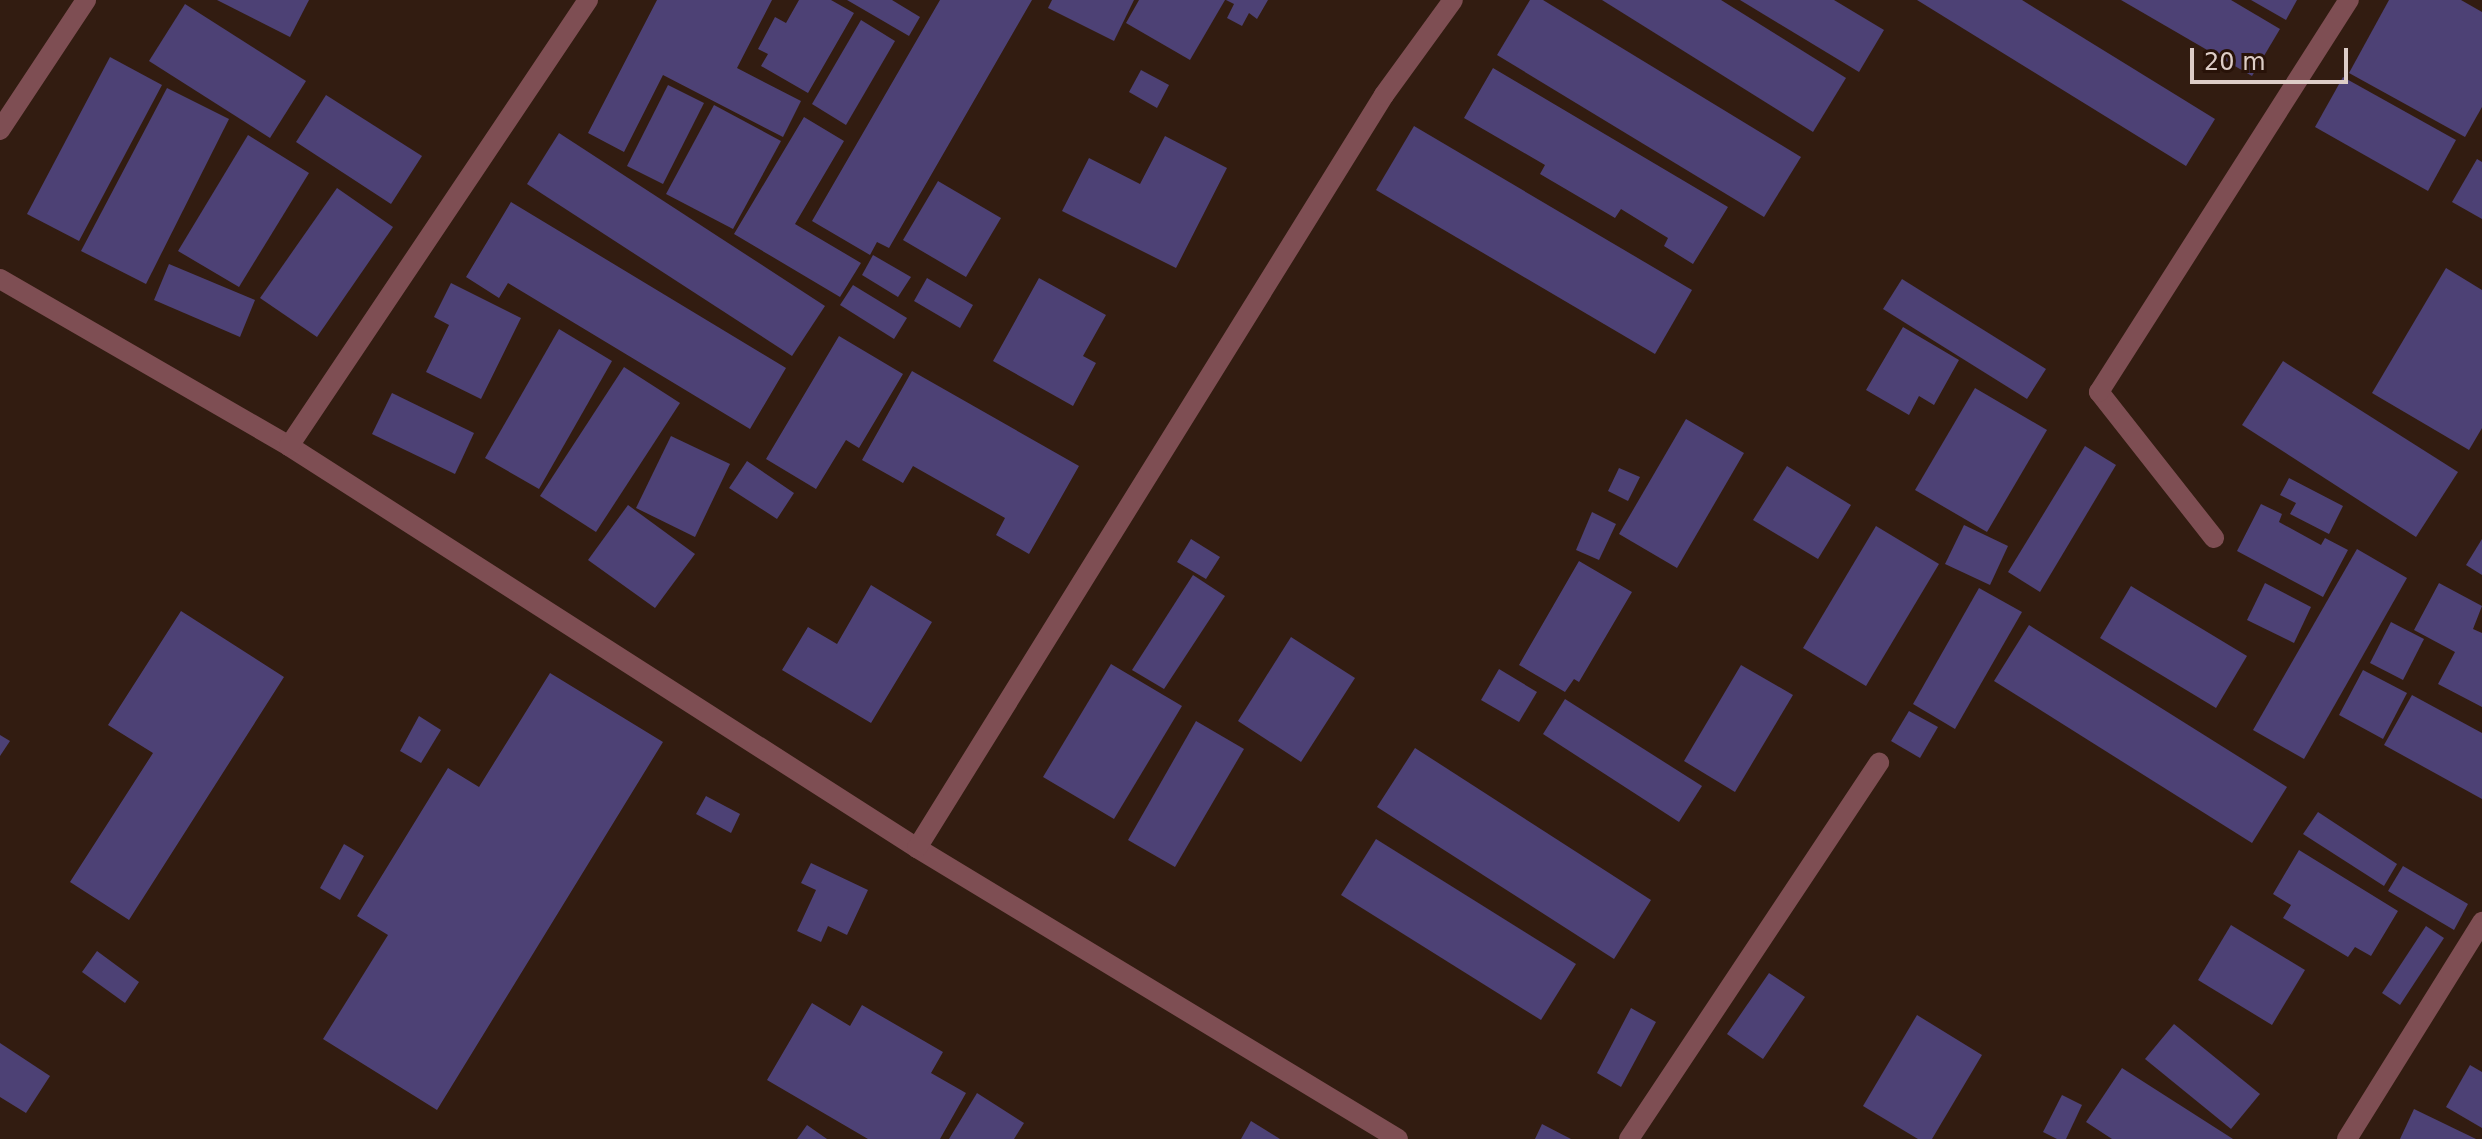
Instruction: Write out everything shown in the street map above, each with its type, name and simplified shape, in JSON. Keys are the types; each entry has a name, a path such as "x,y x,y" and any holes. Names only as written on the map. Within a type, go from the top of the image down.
{"street":[{"path":"0,130 86,0"},
{"path":"289,446 588,0"},
{"path":"917,848 1384,95 1453,0"},
{"path":"2214,538 2099,392 2349,0"},
{"path":"0,279 289,446 917,848 1398,1139"},
{"path":"1629,1139 1879,763"},
{"path":"2347,1139 2482,922"}],"building":[{"path":"217,0 309,0 290,37"},
{"path":"657,0 772,0 737,68 801,101 783,137 663,75 624,152 588,133"},
{"path":"799,0 831,0 854,13 808,93 761,66 768,54 758,49 775,17 786,23"},
{"path":"847,0 892,0 920,17 909,36"},
{"path":"940,0 1032,0 889,248 877,242 870,255 812,221"},
{"path":"1052,0 1134,0 1114,41 1048,8"},
{"path":"1139,0 1225,0 1190,60 1126,23"},
{"path":"1226,0 1268,0 1257,19 1249,13 1242,26 1227,18 1234,4"},
{"path":"1530,0 1543,0 1801,157 1764,217 1497,55"},
{"path":"1602,0 1721,0 1846,78 1813,132"},
{"path":"1740,0 1834,0 1884,30 1859,72"},
{"path":"1917,0 2022,0 2215,119 2186,166"},
{"path":"2121,0 2231,0 2280,29 2252,76"},
{"path":"2251,0 2297,0 2286,20"},
{"path":"2389,0 2461,0 2482,12 2482,107 2465,137 2349,73"},
{"path":"185,4 306,81 270,138 149,61"},
{"path":"861,20 895,41 846,125 812,104"},
{"path":"110,57 162,85 79,241 27,214"},
{"path":"1493,68 1728,207 1693,264 1664,246 1668,238 1621,209 1615,218 1540,174 1545,165 1464,118"},
{"path":"1141,70 1169,85 1157,108 1129,92"},
{"path":"2343,77 2456,140 2428,191 2315,127"},
{"path":"668,85 704,103 663,184 627,166"},
{"path":"167,88 229,119 146,284 81,251"},
{"path":"326,95 422,156 391,204 296,142"},
{"path":"714,105 781,141 733,229 666,194"},
{"path":"804,117 844,141 795,224 861,263 840,297 734,234"},
{"path":"1414,126 1692,290 1655,354 1376,190"},
{"path":"559,133 825,306 792,356 527,184"},
{"path":"248,135 309,173 239,287 178,251"},
{"path":"1165,136 1227,168 1176,268 1062,211 1089,158 1140,184"},
{"path":"2477,159 2482,162 2482,219 2452,202"},
{"path":"938,181 1001,218 966,277 903,240"},
{"path":"337,188 393,227 317,337 260,298"},
{"path":"511,202 786,368 750,429 508,283 499,298 466,277"},
{"path":"873,255 911,277 898,297 862,275"},
{"path":"169,264 255,300 240,337 154,300"},
{"path":"2446,268 2482,290 2482,428 2469,450 2372,393"},
{"path":"927,278 973,305 960,328 914,301"},
{"path":"1039,278 1106,315 1083,356 1096,363 1073,406 993,361"},
{"path":"1902,279 2046,369 2027,399 1883,309"},
{"path":"451,283 521,318 481,399 426,372 449,325 434,317"},
{"path":"853,285 907,318 894,339 840,305"},
{"path":"1903,327 1959,360 1934,405 1919,396 1909,415 1866,390"},
{"path":"559,329 612,361 539,489 485,458"},
{"path":"839,336 903,374 859,448 846,440 816,489 766,459"},
{"path":"2283,361 2458,472 2416,537 2242,425"},
{"path":"624,367 680,403 596,532 540,496"},
{"path":"912,371 1079,466 1029,554 996,535 1005,518 913,466 903,483 862,460"},
{"path":"1975,388 2047,430 1987,532 1915,490"},
{"path":"392,393 474,433 455,474 372,434"},
{"path":"1686,419 1744,453 1677,568 1619,534"},
{"path":"671,436 730,464 695,537 636,508"},
{"path":"2085,446 2116,465 2040,592 2008,572"},
{"path":"747,461 794,493 777,519 729,488"},
{"path":"1787,466 1851,505 1818,559 1753,520"},
{"path":"1619,468 1640,477 1628,501 1608,491"},
{"path":"2289,478 2343,506 2329,534 2290,514 2296,503 2280,495"},
{"path":"2261,504 2282,514 2279,522 2321,545 2325,538 2348,550 2323,597 2237,551"},
{"path":"628,505 695,554 655,608 588,560"},
{"path":"1592,512 1616,524 1599,560 1576,550"},
{"path":"1964,525 2008,546 1990,585 1945,564"},
{"path":"1876,526 1939,564 1866,686 1803,648"},
{"path":"1191,539 1220,557 1206,579 1177,562"},
{"path":"2482,539 2482,575 2466,565"},
{"path":"2357,549 2407,578 2304,759 2253,730"},
{"path":"1579,561 1632,592 1579,682 1574,679 1565,692 1519,665"},
{"path":"1193,575 1225,596 1164,689 1132,670"},
{"path":"2265,583 2311,607 2294,643 2247,620"},
{"path":"2439,583 2482,606 2473,629 2482,633 2482,707 2438,684 2455,652 2414,630"},
{"path":"871,585 932,622 871,723 782,670 808,627 837,644"},
{"path":"2131,586 2247,656 2216,708 2100,638"},
{"path":"1979,588 2022,612 1955,729 1913,704"},
{"path":"181,611 284,677 129,920 70,882 153,753 108,725"},
{"path":"2391,622 2424,639 2403,680 2370,663"},
{"path":"2029,625 2287,787 2252,843 1994,681"},
{"path":"1291,637 1355,678 1301,762 1238,721"},
{"path":"1111,664 1182,706 1114,819 1043,777"},
{"path":"1741,665 1793,695 1735,792 1684,761"},
{"path":"1499,669 1537,692 1519,722 1481,700"},
{"path":"2363,670 2407,693 2383,739 2339,715"},
{"path":"550,673 663,742 437,1110 323,1039 388,935 357,916 448,768 479,787"},
{"path":"2412,695 2482,733 2482,799 2384,745"},
{"path":"1565,699 1702,786 1679,822 1543,734"},
{"path":"1909,711 1938,727 1920,758 1891,741"},
{"path":"419,716 441,730 421,763 400,751"},
{"path":"1196,721 1244,749 1175,867 1128,840"},
{"path":"0,735 10,741 0,756"},
{"path":"1415,748 1651,900 1614,959 1377,807"},
{"path":"706,796 740,814 731,833 696,814"},
{"path":"2318,812 2397,864 2384,886 2303,834"},
{"path":"1376,839 1576,964 1541,1020 1341,895"},
{"path":"344,844 364,856 340,900 320,888"},
{"path":"2299,850 2398,911 2371,956 2355,947 2348,957 2283,918 2291,905 2273,894"},
{"path":"811,863 868,890 847,935 828,926 821,942 797,931 816,890 801,883"},
{"path":"2403,866 2468,904 2454,930 2388,891"},
{"path":"2231,925 2305,970 2272,1025 2198,980"},
{"path":"2426,926 2444,938 2400,1005 2382,993"},
{"path":"97,951 139,982 125,1003 82,972"},
{"path":"1769,973 1805,997 1763,1059 1727,1034"},
{"path":"812,1003 850,1026 862,1005 943,1052 931,1073 966,1093 940,1139 868,1139 767,1080"},
{"path":"1631,1008 1656,1022 1621,1087 1597,1073"},
{"path":"1917,1015 1982,1055 1932,1139 1918,1139 1863,1106"},
{"path":"2174,1024 2260,1094 2231,1129 2145,1059"},
{"path":"0,1043 50,1076 26,1113 0,1097"},
{"path":"2470,1065 2482,1072 2482,1128 2446,1107"},
{"path":"2122,1068 2233,1139 2112,1139 2086,1122"},
{"path":"977,1093 1024,1123 1014,1139 949,1139"},
{"path":"2062,1095 2082,1105 2066,1139 2057,1139 2043,1132"},
{"path":"2414,1109 2476,1139 2400,1139"},
{"path":"1251,1121 1280,1139 1241,1139"},
{"path":"1542,1124 1571,1139 1535,1139"},
{"path":"807,1125 827,1139 797,1139"}]}
